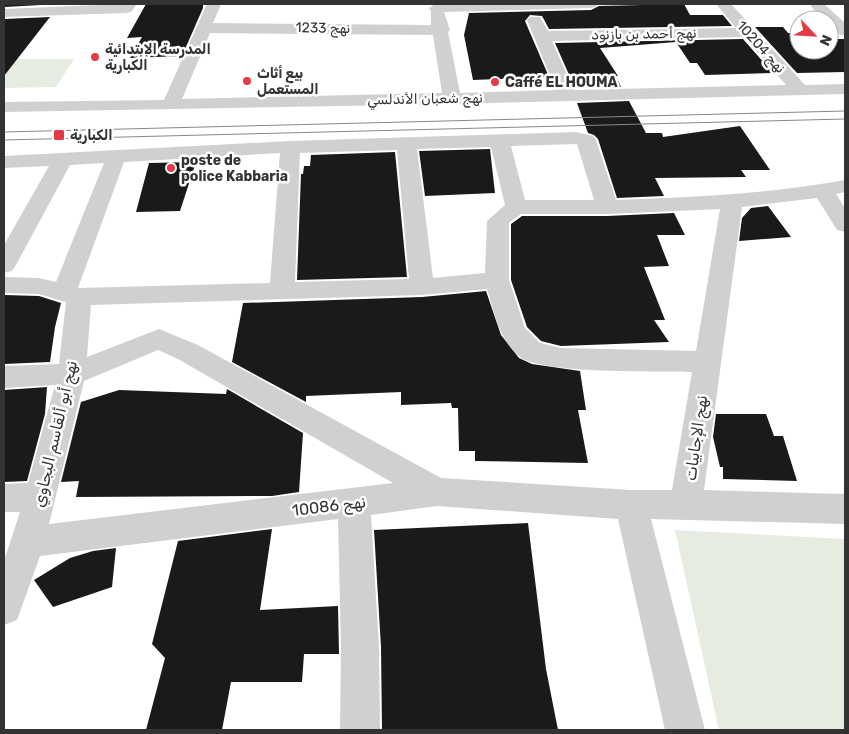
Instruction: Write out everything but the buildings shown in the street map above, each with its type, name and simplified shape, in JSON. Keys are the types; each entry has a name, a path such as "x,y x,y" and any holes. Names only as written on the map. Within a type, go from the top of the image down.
{"street":[{"path":"171,105 214,4"},
{"path":"452,99 442,30 436,6 591,4"},
{"name":"نهج 10204","path":"723,4 746,32 800,90"},
{"path":"816,4 845,31"},
{"path":"528,5 567,95"},
{"path":"4,13 128,6"},
{"path":"286,28 290,12"},
{"name":"نهج 1233","path":"204,28 442,30"},
{"name":"نهج أحمد بن بازنود","path":"543,36 746,32"},
{"name":"نهج شعبان الأندلسي","path":"4,106 171,105 845,89"},
{"path":"4,162 290,147 500,142 576,138 586,140 607,207"},
{"path":"500,142 516,207"},
{"path":"406,143 422,287"},
{"path":"282,292 290,147"},
{"name":"نهج أبو ألقاسم البجاوي","path":"4,607 28,542 72,374 61,292 116,157"},
{"path":"4,265 63,159"},
{"path":"707,362 562,358 531,351 513,332 497,280 498,221 516,207 607,207 732,202 834,189 845,225"},
{"name":"نهج الإجابيات","path":"631,505 686,504 732,202"},
{"path":"4,285 61,292 282,292 422,287 497,280"},
{"path":"4,377 72,374 159,339 196,357 438,492"},
{"name":"نهج 10086","path":"28,542 438,492 631,505"},
{"path":"4,498 40,497"},
{"path":"354,503 360,730"},
{"path":"686,504 845,509"},
{"path":"631,505 685,730"}],"shaded area":[{"path":"4,59 74,59 56,87 4,88"},
{"path":"675,530 845,539 845,730 719,730"}],"tram line":[{"path":"4,132 845,111"},
{"path":"4,140 845,119"}],"place":[{"name":"المدرسة الإبتدائية الكبارية","path":"95,57"},
{"name":"بيع أثاث المستعمل","path":"247,81"},
{"name":"Caffé EL HOUMA","path":"495,82"},
{"name":"الكبارية","path":"59,135"},
{"name":"poste de police Kabbaria","path":"171,168"}]}
